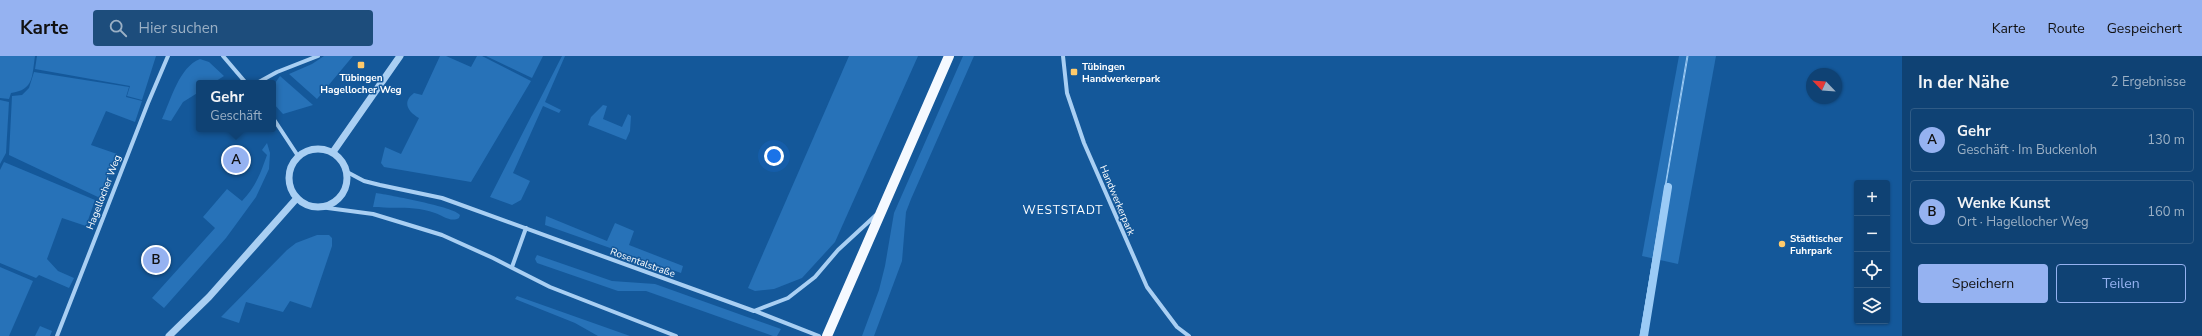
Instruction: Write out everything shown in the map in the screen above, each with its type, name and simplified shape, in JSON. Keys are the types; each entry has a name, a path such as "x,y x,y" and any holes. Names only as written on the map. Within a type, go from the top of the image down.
{"main road":[{"path":"827,336 949,56"}],"street":[{"name":"Hagellocher Weg","path":"57,336 168,56"},
{"path":"223,56 243,80"},
{"path":"262,80 277,72 318,56"},
{"path":"333,152 400,56"},
{"name":"Handwerkerpark","path":"1063,56 1067,93 1084,143 1147,287 1177,327 1189,336"},
{"path":"276,123 298,156"},
{"path":"320,207 332,204 341,196 345,189 347,172 342,161 333,152 319,149 304,152 298,156 291,167 289,180 297,198 312,206 373,214 419,228 469,246 593,305 676,336"},
{"name":"Rosentalstraße","path":"347,172 364,181 442,198 754,310 819,336"},
{"path":"169,336 214,291 297,198"},
{"path":"754,310 788,298 815,277 838,250 882,210"},
{"path":"512,267 526,228"}],"shaded area":[{"path":"0,56 35,56 32,76 28,85 24,89 11,93 9,99 0,98"},
{"path":"37,56 156,56 142,100 127,96 130,86 35,69"},
{"path":"324,56 353,56 317,99 289,74 312,64"},
{"path":"440,56 446,56 471,67 477,56 482,56 531,81 471,182 384,167 381,163 385,147 401,154 419,118 412,113 408,107 408,100 414,93 422,95"},
{"path":"486,56 543,56 532,78"},
{"path":"562,56 565,56 545,102 561,110 559,113 543,106 513,173 530,181 521,200 512,205 490,197"},
{"path":"849,56 918,56 835,242 802,278 774,289 755,291 748,288"},
{"path":"963,56 974,56 906,212 902,261 874,336 862,336 879,290 885,266 894,213"},
{"path":"1679,56 1716,56 1678,264 1642,256"},
{"path":"1687,56 1688,56 1640,336"},
{"path":"200,59 209,62 224,76 218,80 196,80 196,94 183,102 171,121 162,119 176,85 186,69"},
{"path":"34,72 129,87 126,97 142,101 135,122 106,111 91,145 117,154 100,198 9,155 12,96 22,95 29,88"},
{"path":"280,76 313,105 283,114 276,106 276,82"},
{"path":"0,100 9,102 6,153 0,164"},
{"path":"603,105 607,106 603,119 622,127 628,114 631,116 630,131 626,140 588,125 591,117"},
{"path":"267,143 270,153 269,169 256,197 226,238 164,308 152,298 215,228 203,217 227,189 242,201 251,190 260,174 267,155 262,150"},
{"path":"4,162 95,200 86,226 62,218 47,259 58,271 74,278 69,288 39,275 36,278 0,263 0,170"},
{"path":"376,193 447,208 460,215 459,218 453,220 419,209 373,207"},
{"path":"546,216 607,241 615,223 634,231 629,245 683,266 681,273 545,225"},
{"path":"317,235 329,235 332,238 332,246 311,308 290,301 283,312 246,302 239,323 221,317 287,250 296,243"},
{"path":"537,255 612,281 655,284 781,329 777,336 773,336 646,291 618,291 537,263 535,259"},
{"path":"0,267 33,281 9,336 0,336"},
{"path":"517,296 630,336 598,336 575,323 515,299"},
{"path":"40,326 52,331 50,336 35,336"}],"waterway":[{"path":"1644,336 1668,187"}],"place":[{"name":"Tübingen Hagellocher Weg","path":"361,65"},
{"name":"Tübingen Handwerkerpark","path":"1074,72"},
{"name":"Gehr","path":"236,160"},
{"name":"Städtischer Fuhrpark","path":"1782,244"},
{"name":"Wenke Kunst","path":"156,260"}],"district":[{"name":"WESTSTADT","path":"1063,210"}]}
